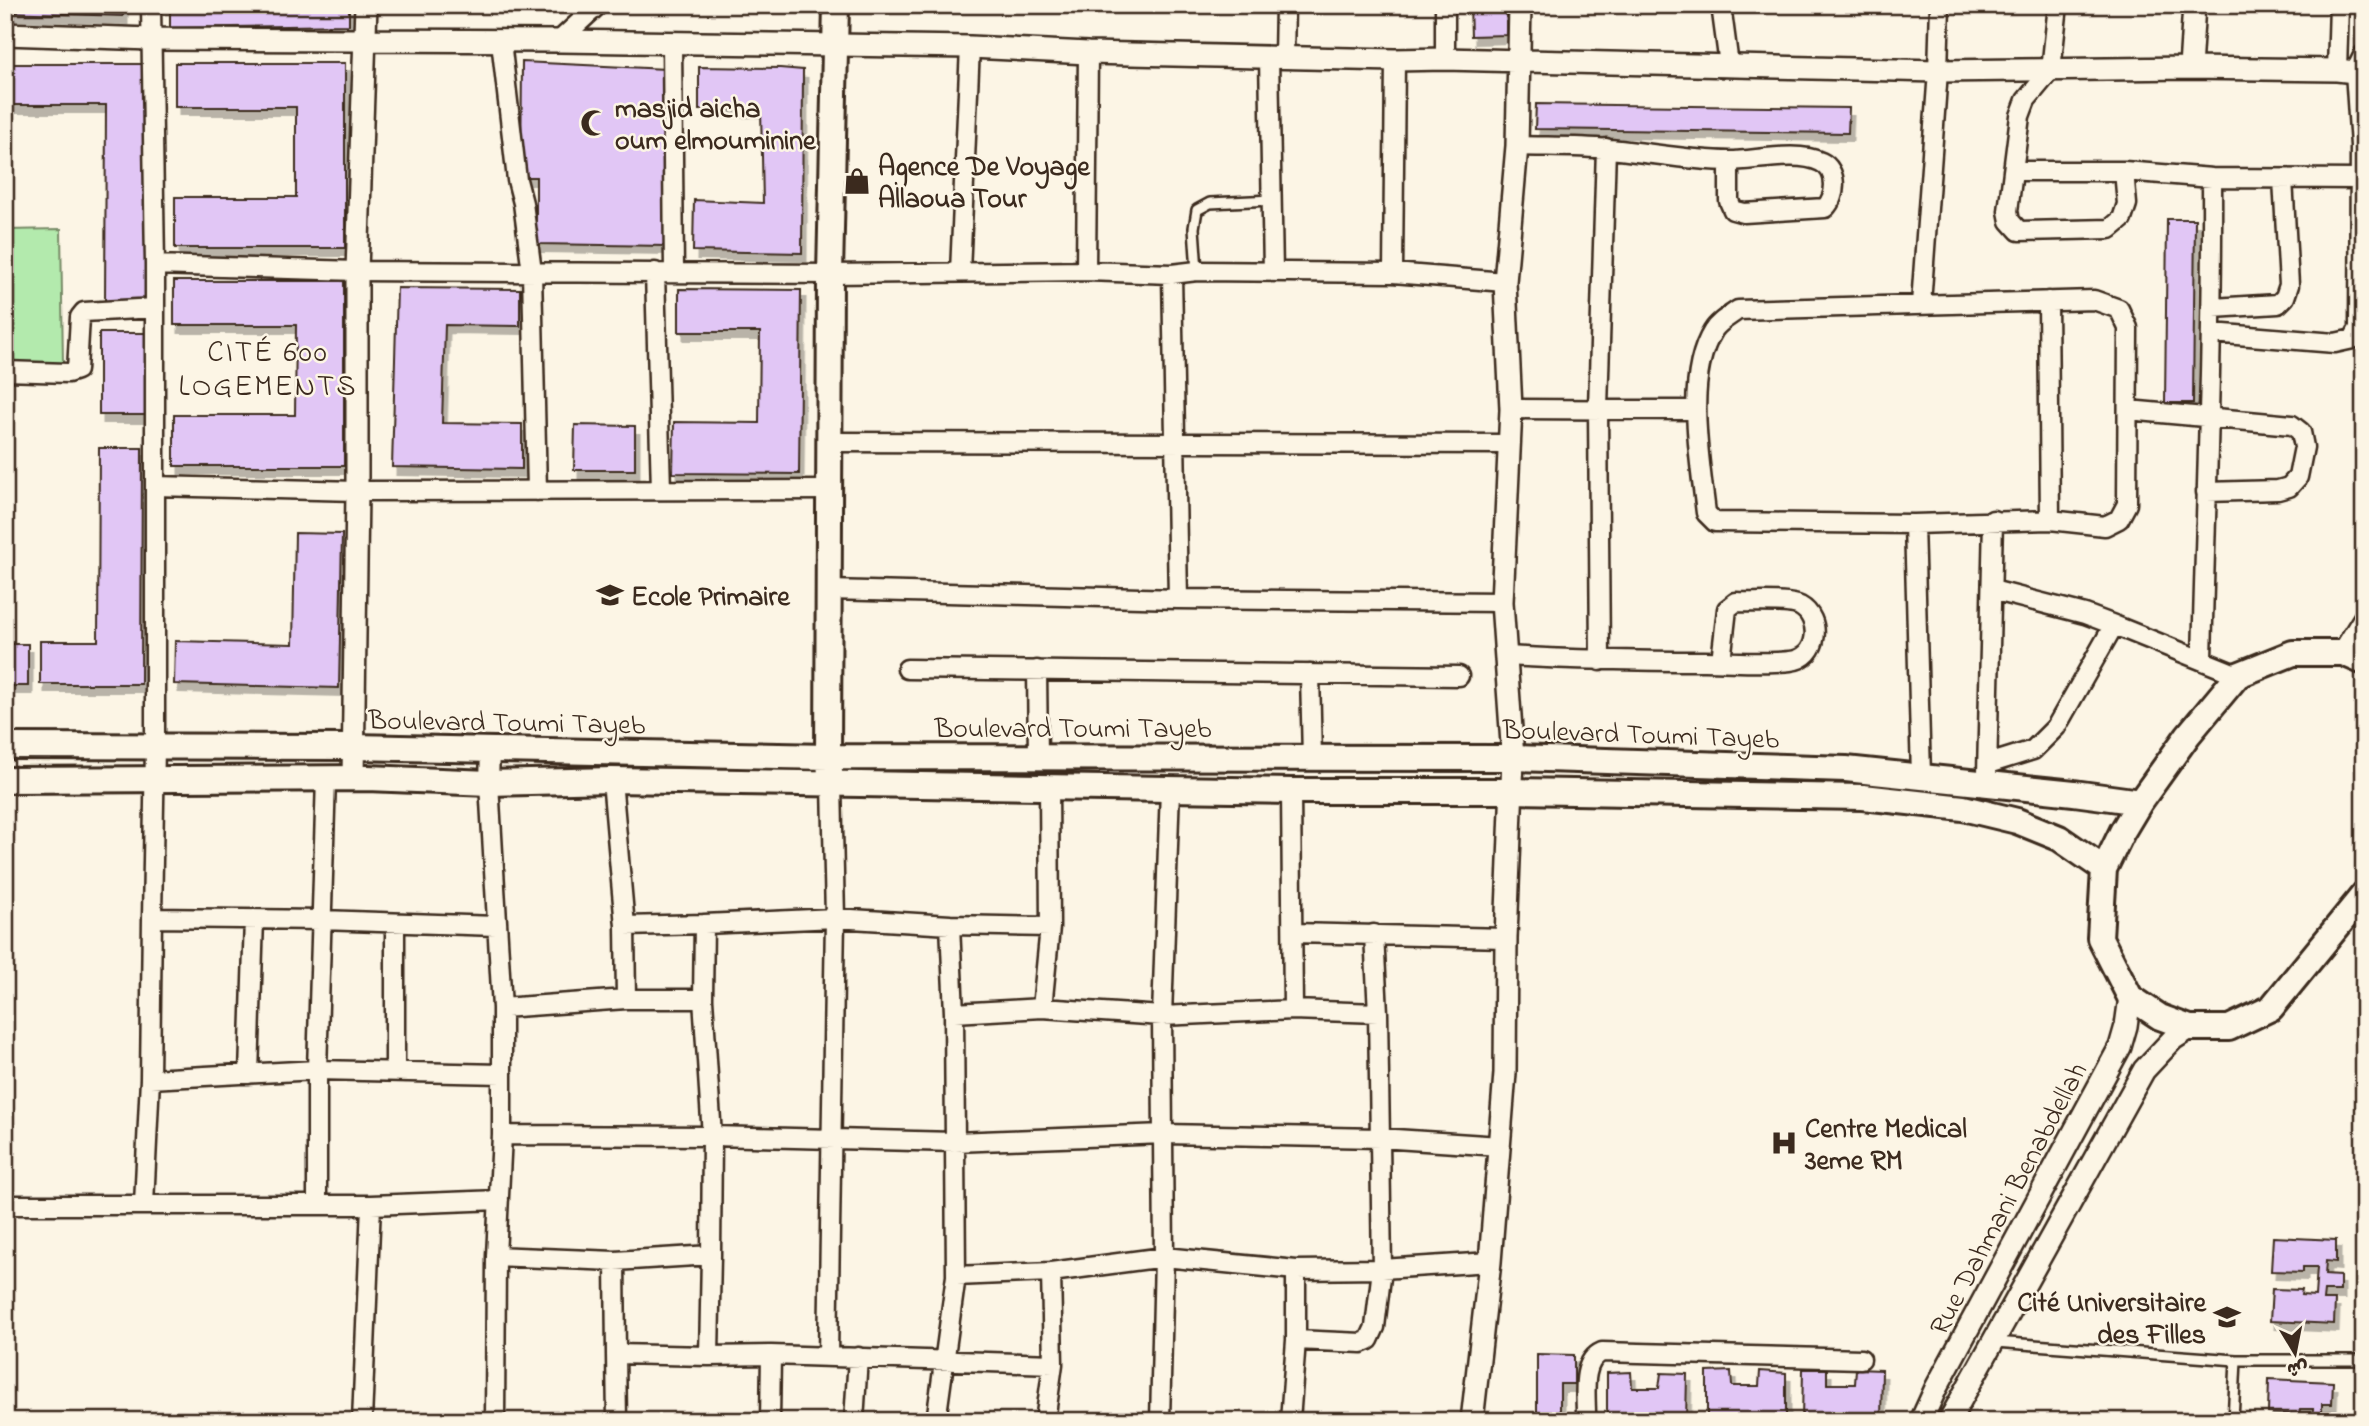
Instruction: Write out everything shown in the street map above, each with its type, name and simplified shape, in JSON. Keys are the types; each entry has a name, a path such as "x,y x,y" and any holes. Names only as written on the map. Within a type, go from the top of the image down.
{"main road":[{"path":"832,784 828,757 829,442 836,5"},
{"path":"2353,657 2293,653 2238,675 2188,735 2140,802 2104,869 2099,938 2130,997 2160,1017 2190,1028 2229,1028 2271,1008 2364,894"},
{"name":"Boulevard Toumi Tayeb","path":"5,746 355,747 828,757 1513,758 1846,769 1922,776 1987,774 2140,802"},
{"name":"Boulevard Toumi Tayeb","path":"5,780 353,778 489,783 612,780 1863,797 1963,808 2017,821 2059,838 2104,869"}],"street":[{"path":"144,1205 150,1079 155,746 155,265 151,5"},
{"path":"353,778 357,271 366,5"},
{"path":"1273,272 1276,57 1285,5"},
{"path":"1445,5 1445,59"},
{"path":"1472,1421 1490,1262 1505,1073 1506,938 1513,758 1502,602 1511,409 1505,282 1517,146 1520,5"},
{"path":"1720,5 1729,65"},
{"path":"1921,304 1938,71 1940,5"},
{"path":"2058,5 2051,70 2026,100 2023,108 2008,211 2010,221 2019,231 2110,229 2122,219 2127,204 2124,172"},
{"path":"2190,68 2194,5"},
{"path":"2212,333 2335,343 2353,339 2359,328 2359,179 2362,147 2355,67 2339,5"},
{"path":"559,41 593,7"},
{"path":"5,34 151,40 559,41 970,47 1088,53 1938,71 2355,67"},
{"path":"501,41 517,180 523,203 532,272 537,491"},
{"path":"672,42 674,272"},
{"path":"960,272 970,47"},
{"path":"1086,271 1088,53"},
{"path":"1393,273 1395,60"},
{"path":"1517,146 1606,148 1729,161 1788,157 1820,161 1831,172 1834,192 1831,202 1825,208 1744,213 1733,210 1729,201 1729,161"},
{"path":"1600,661 1598,408 1606,148"},
{"path":"2013,171 2124,172 2212,178 2359,179"},
{"path":"2202,659 2213,308 2212,178"},
{"path":"2213,308 2278,304 2285,298 2288,285 2283,179"},
{"path":"155,265 357,271 1393,273 1505,282"},
{"path":"655,272 661,490"},
{"path":"1172,274 1178,599"},
{"path":"2094,300 2119,309 2128,328 2127,505 2119,519 2105,526 2050,520 1914,524 1715,522 1706,513 1695,410 1703,352 1714,328 1738,310 2048,301 2094,300"},
{"path":"2048,301 2050,520"},
{"path":"5,370 68,373 77,370 80,317 84,312 155,309"},
{"path":"1511,409 1695,410"},
{"path":"2128,410 2292,425 2301,432 2304,447 2298,477 2289,487 2278,490 2206,492"},
{"path":"829,442 1509,443"},
{"path":"155,486 357,491 830,490"},
{"path":"1993,520 1987,774 2033,750 2056,727 2113,625"},
{"path":"1914,524 1922,776"},
{"path":"829,590 1178,599 1502,602"},
{"path":"1992,590 2085,614 2238,675"},
{"path":"1507,656 1600,661 1721,661 1792,661 1805,656 1812,648 1814,625 1809,612 1797,604 1731,604 1727,609 1721,661"},
{"path":"2353,657 2364,619"},
{"path":"907,669 1460,676"},
{"path":"1037,670 1038,757"},
{"path":"1310,674 1312,758"},
{"path":"490,750 489,783 502,1008 502,1135 496,1256 495,1421"},
{"path":"317,1204 317,1070 326,778"},
{"path":"612,780 625,926 626,999"},
{"path":"828,1356 835,918 832,784"},
{"path":"1042,1008 1049,928 1049,786"},
{"path":"1160,1421 1164,1257 1162,1016 1170,789"},
{"path":"1291,791 1293,1010"},
{"path":"625,926 835,918 1049,928"},
{"path":"152,919 321,920 496,926"},
{"path":"249,1074 254,919"},
{"path":"394,1072 395,923"},
{"path":"704,925 703,999 712,1136 709,1356"},
{"path":"936,1421 956,1276 954,1013 950,925"},
{"path":"1293,933 1506,938"},
{"path":"1296,1340 1362,1343 1369,1340 1375,1327 1382,1269 1378,1013 1374,934"},
{"name":"Rue Dahmani Benabdellah","path":"1921,1421 1936,1388 2120,1047 2130,997"},
{"path":"502,1008 626,999 703,999"},
{"path":"954,1013 1042,1008 1162,1016 1293,1010 1378,1013"},
{"name":"Rue Dahmani Benabdellah","path":"1949,1421 2144,1070 2173,1039 2190,1028"},
{"path":"150,1079 317,1070 502,1074"},
{"path":"502,1135 712,1136 956,1142 1164,1134 1380,1138 1500,1146"},
{"path":"5,1205 371,1205 499,1200"},
{"path":"362,1421 371,1205"},
{"path":"496,1256 615,1261 711,1255"},
{"path":"956,1276 1051,1272 1164,1257 1296,1270 1382,1269 1490,1262"},
{"path":"615,1261 617,1421"},
{"path":"1290,1421 1296,1340 1296,1270"},
{"path":"1045,1421 1053,1364 1051,1272"},
{"path":"1586,1421 1588,1366 1593,1356 1602,1352 1861,1359"},
{"path":"616,1354 828,1356 1053,1364"},
{"path":"770,1421 771,1355"},
{"path":"854,1421 858,1357"}],"lane":[{"path":"1197,271 1194,228 1197,210 1210,203 1272,200"},
{"path":"1993,1342 2236,1360 2364,1360"},
{"path":"2233,1421 2236,1360"}],"green space":[{"path":"61,229 63,365 5,366 5,230"}],"building":[{"path":"5,5 123,5 123,16 5,12"},
{"path":"170,5 349,5 349,25 170,28"},
{"path":"1470,5 1506,5 1507,35 1471,36"},
{"name":"masjid aicha oum elmouminine","path":"522,62 666,69 667,246 536,244 536,177 521,177"},
{"path":"175,63 345,63 345,248 175,248 175,197 296,197 296,107 175,107"},
{"path":"5,64 147,64 146,303 105,303 106,105 5,105"},
{"path":"699,67 803,70 802,253 693,251 694,200 763,203 761,109 699,110"},
{"path":"1536,104 1849,108 1848,133 1535,129"},
{"path":"2167,219 2195,219 2193,403 2165,403"},
{"path":"174,281 344,281 344,466 174,466 174,415 295,415 296,325 174,325"},
{"path":"397,288 520,289 520,326 445,325 442,423 522,424 522,469 392,467"},
{"path":"679,289 801,290 799,474 673,473 674,422 759,423 760,332 679,332"},
{"path":"99,333 145,333 145,415 99,415"},
{"path":"575,425 635,426 635,470 574,470"},
{"path":"99,448 142,448 141,684 40,684 40,641 98,641"},
{"path":"295,533 342,534 339,688 174,684 175,641 293,644"},
{"path":"5,644 28,644 28,686 5,686"},
{"path":"2273,1237 2336,1240 2336,1262 2326,1261 2325,1275 2340,1276 2340,1291 2324,1291 2323,1300 2335,1300 2334,1324 2270,1321 2272,1289 2302,1290 2301,1295 2315,1296 2317,1267 2303,1267 2303,1272 2271,1271"},
{"path":"1537,1354 1574,1355 1574,1384 1560,1384 1560,1415 1572,1415 1572,1421 1537,1421"},
{"path":"1803,1369 1827,1369 1827,1384 1855,1384 1856,1369 1882,1370 1881,1421 1802,1421"},
{"path":"1731,1371 1732,1386 1759,1386 1760,1371 1786,1373 1786,1421 1707,1421 1707,1372"},
{"path":"1631,1372 1632,1388 1659,1388 1661,1373 1687,1374 1686,1421 1607,1421 1607,1373"},
{"path":"2269,1379 2333,1382 2332,1404 2322,1404 2322,1417 2337,1418 2336,1421 2312,1421 2313,1409 2300,1409 2299,1414 2268,1413"}],"place":[{"name":"masjid aicha oum elmouminine","path":"594,123"},
{"name":"Agence De Voyage Allaoua Tour","path":"857,181"},
{"name":"Ecole Primaire","path":"610,595"},
{"name":"Centre Medical 3eme RM","path":"1784,1143"},
{"name":"Cité Universitaire des Filles","path":"2227,1317"}],"district":[{"name":"CITÉ 600 LOGEMENTS","path":"268,368"}]}
